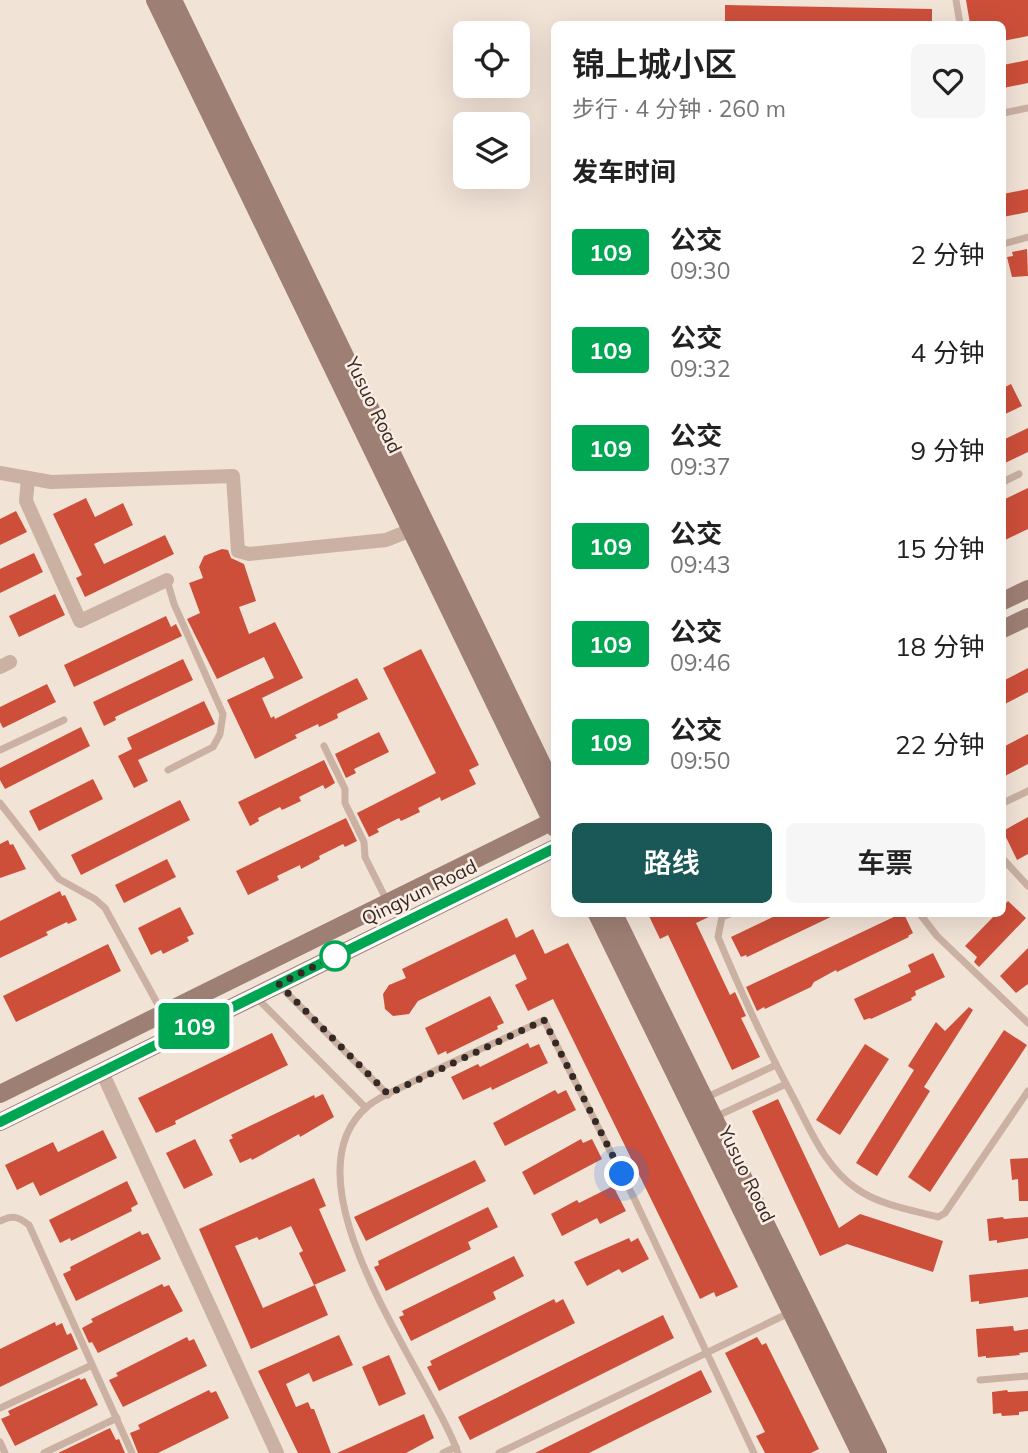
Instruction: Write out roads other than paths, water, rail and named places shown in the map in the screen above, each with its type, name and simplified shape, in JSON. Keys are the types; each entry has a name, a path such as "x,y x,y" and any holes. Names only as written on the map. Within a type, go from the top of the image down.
{"street":[{"name":"Yusuo Road","path":"155,0 551,817"},
{"name":"Yusuo Road","path":"173,0 551,783"},
{"path":"0,473 51,482 233,476 239,551 249,554 386,540 411,530"},
{"path":"28,478 26,500 80,621 167,580"},
{"path":"1006,600 1028,589"},
{"path":"1006,628 1028,617"},
{"name":"Qingyun Road","path":"0,1094 387,902 551,824"},
{"name":"Qingyun Road","path":"0,1122 551,850"},
{"name":"Yusuo Road","path":"598,917 860,1453"},
{"name":"Yusuo Road","path":"615,917 878,1453"},
{"path":"102,1072 277,1453"}],"lane":[{"path":"956,0 960,21"},
{"path":"1006,112 1028,108"},
{"path":"1006,242 1028,237"},
{"path":"1006,480 1018,474"},
{"path":"167,580 174,604 223,714 220,734 213,747 168,770"},
{"path":"0,750 64,720"},
{"path":"324,747 345,789 345,803 364,842 365,857 387,902"},
{"path":"1006,802 1028,791"},
{"path":"0,803 59,879 95,899 105,908 163,1013"},
{"path":"1006,862 1028,886"},
{"path":"722,917 718,937 776,1065 822,1152 845,1180 874,1199 937,1217 945,1213 1028,1091"},
{"path":"922,917 937,936 1028,1023"},
{"path":"279,984 388,1094"},
{"path":"255,996 366,1108"},
{"path":"443,1453 457,1450 380,1303 346,1216 340,1168 343,1147 351,1128 366,1108 388,1094 544,1020 633,1196 754,1453"},
{"path":"704,1098 776,1065"},
{"path":"714,1117 786,1084"},
{"path":"0,1221 12,1216 19,1217 29,1225 132,1453"},
{"path":"499,1453 791,1312"},
{"path":"0,1408 92,1365"},
{"path":"980,1380 1028,1376"},
{"path":"44,1453 117,1418"},
{"path":"0,1442 5,1453"}]}
